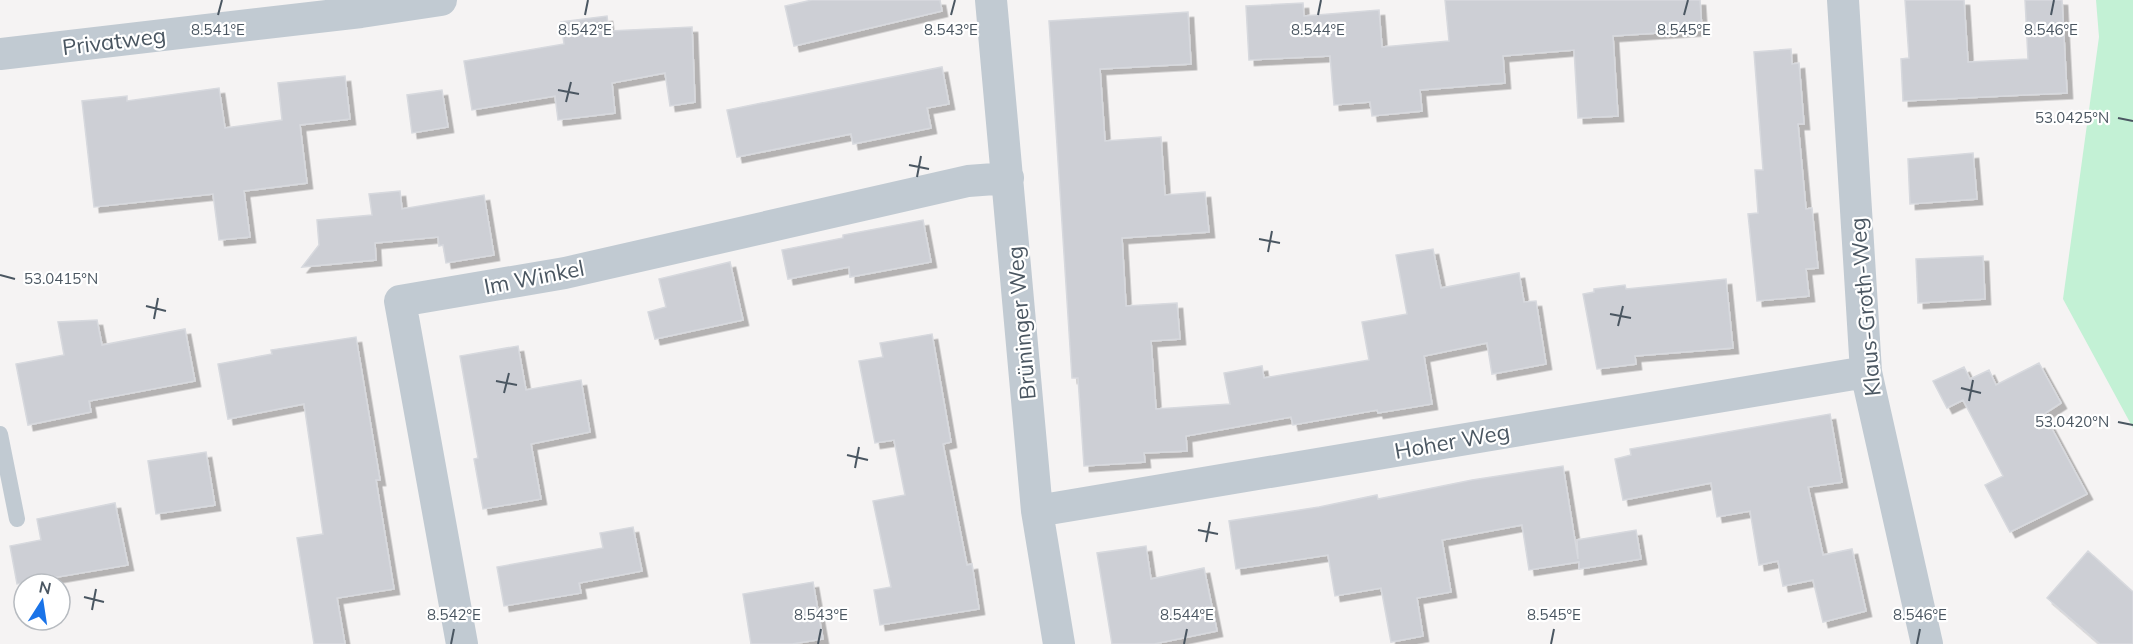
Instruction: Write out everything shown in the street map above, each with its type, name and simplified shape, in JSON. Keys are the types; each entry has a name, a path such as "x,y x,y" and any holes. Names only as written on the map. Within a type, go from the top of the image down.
{"street":[{"name":"Privatweg","path":"0,54 361,12 441,0"},
{"name":"Brüninger Weg","path":"991,0 1037,511 1059,644"},
{"name":"Klaus-Groth-Weg","path":"1843,0 1866,372 1926,644"},
{"name":"Im Winkel","path":"462,644 400,302 565,273 968,181 1008,178"},
{"name":"Hoher Weg","path":"1037,511 1866,372"}],"lane":[{"path":"0,434 17,519"}],"green space":[{"path":"2096,0 2133,0 2133,428 2063,299 2099,37"}],"building":[{"path":"812,0 940,0 942,11 794,46 785,6"},
{"path":"1445,0 1700,0 1702,30 1613,36 1618,116 1578,118 1574,50 1503,56 1505,83 1420,90 1422,111 1372,116 1370,102 1334,105 1330,56 1249,60 1246,6 1303,3 1304,16 1379,10 1382,47 1449,41"},
{"path":"1905,0 1964,0 1968,62 2028,59 2025,0 2062,0 2067,93 1903,101 1901,59 1909,58"},
{"path":"1188,12 1191,64 1100,69 1105,141 1161,137 1165,195 1205,192 1209,232 1122,238 1126,306 1177,303 1180,339 1151,341 1156,409 1230,404 1224,373 1262,366 1264,378 1369,360 1362,322 1407,314 1396,255 1433,249 1441,288 1519,273 1524,302 1536,301 1546,364 1492,374 1487,343 1424,356 1432,404 1378,413 1377,410 1293,425 1291,417 1186,436 1187,451 1144,453 1145,462 1084,466 1078,378 1072,378 1049,21"},
{"path":"607,16 609,31 692,27 695,102 670,106 665,73 612,83 615,113 558,120 555,96 472,110 464,61 564,44 561,22"},
{"path":"1791,49 1792,64 1799,63 1804,124 1798,124 1806,209 1812,208 1818,268 1806,269 1809,296 1757,301 1748,214 1758,213 1755,170 1763,170 1754,52"},
{"path":"942,67 949,104 927,108 931,128 853,144 851,134 737,157 727,110"},
{"path":"345,76 350,119 300,125 307,183 244,191 250,237 219,240 213,194 94,207 82,101 127,96 127,101 219,88 225,128 282,120 278,83"},
{"path":"442,90 448,127 412,133 407,95"},
{"path":"1973,153 1977,199 1910,204 1908,159"},
{"path":"400,191 402,209 484,195 494,255 446,263 443,245 439,246 438,237 375,243 376,260 302,267 319,245 317,220 372,215 369,194"},
{"path":"923,220 931,262 850,277 849,267 788,279 782,250 843,238 843,235"},
{"path":"1983,256 1985,299 1918,303 1916,259"},
{"path":"730,262 743,320 655,339 648,312 666,307 659,279"},
{"path":"1726,279 1733,348 1635,356 1636,364 1597,369 1583,294 1594,292 1594,289 1625,285 1626,289"},
{"path":"97,320 102,345 185,329 195,381 89,401 91,412 28,425 16,364 64,355 58,322"},
{"path":"932,334 951,442 943,444 967,565 972,564 979,609 880,625 874,590 891,587 873,501 905,495 894,440 875,443 859,361 883,357 880,343"},
{"path":"356,337 380,480 376,480 394,589 337,598 345,644 314,644 297,538 323,534 304,404 228,419 218,364 272,354 271,350"},
{"path":"518,346 526,390 581,380 590,432 531,444 541,499 483,509 474,459 478,458 460,356"},
{"path":"2039,363 2061,403 2044,414 2087,494 2010,532 1985,485 2003,476 1963,400 1947,408 1933,381 1964,367 1970,379 1989,370 1996,385"},
{"path":"1830,414 1842,482 1808,487 1823,555 1852,549 1866,611 1823,622 1813,580 1783,586 1778,561 1759,565 1750,511 1717,517 1711,483 1623,500 1615,459 1631,455 1630,449"},
{"path":"206,452 215,505 156,514 148,461"},
{"path":"1563,466 1578,559 1577,540 1636,530 1641,559 1579,569 1579,562 1529,570 1522,525 1442,540 1451,592 1417,598 1423,636 1391,642 1381,588 1335,596 1328,555 1236,569 1229,521 1377,495 1378,499 1472,480"},
{"path":"115,503 128,565 72,575 72,572 15,572 10,546 41,540 37,519"},
{"path":"633,527 642,571 579,583 581,593 504,606 497,567 603,548 600,533"},
{"path":"1146,546 1151,579 1204,568 1217,631 1154,644 1112,644 1097,553"},
{"path":"2088,551 2133,592 2133,644 2100,644 2047,598"},
{"path":"813,582 823,639 792,644 751,644 743,594"}]}
